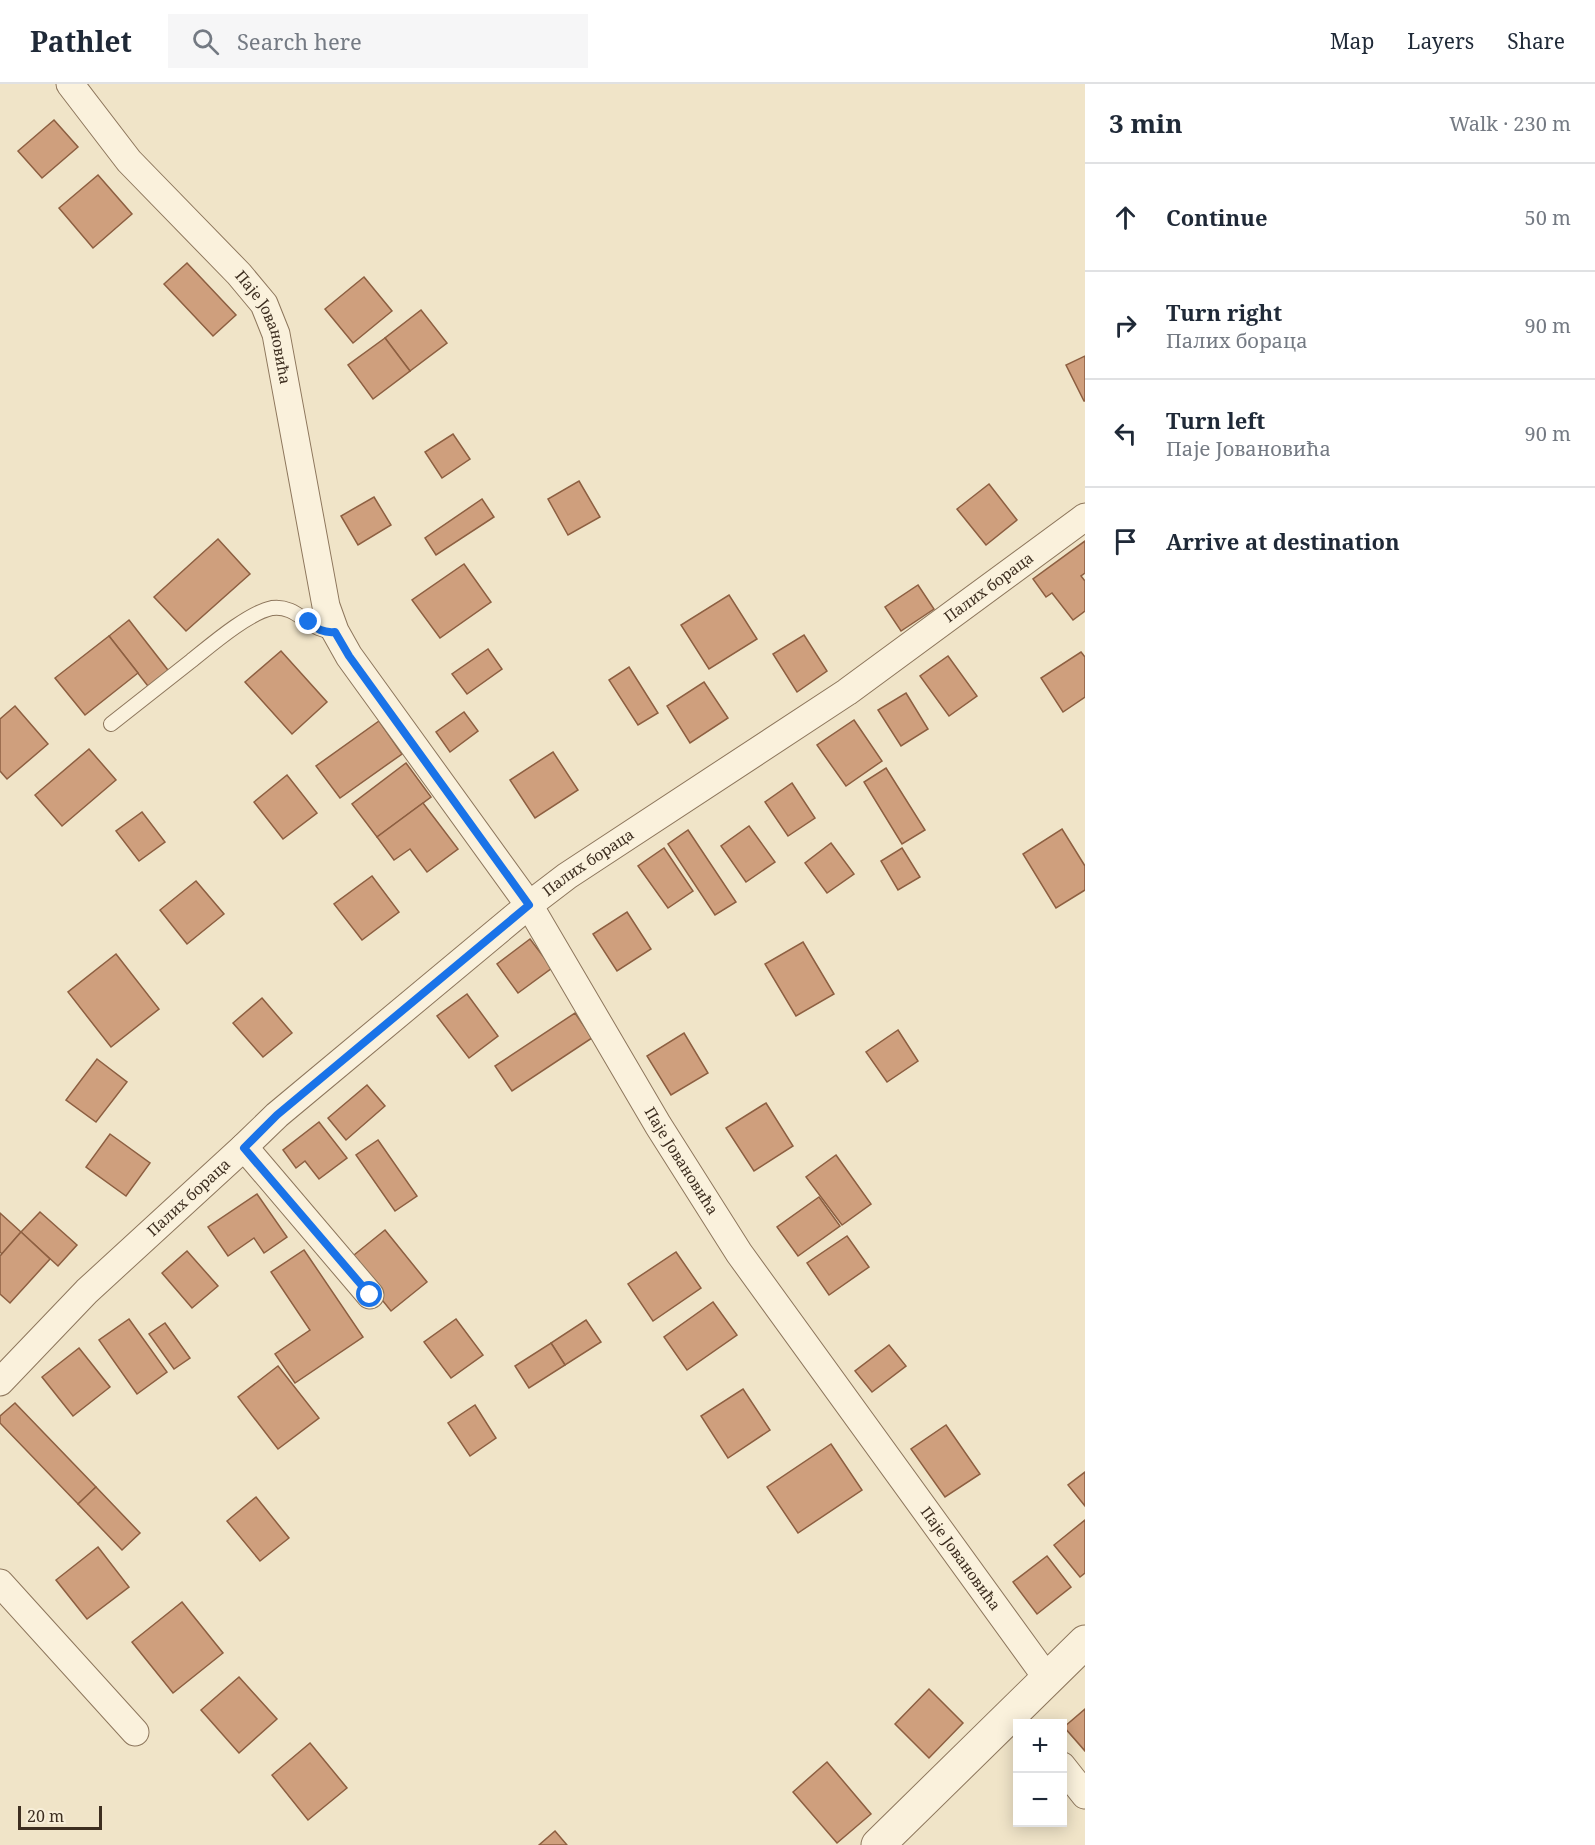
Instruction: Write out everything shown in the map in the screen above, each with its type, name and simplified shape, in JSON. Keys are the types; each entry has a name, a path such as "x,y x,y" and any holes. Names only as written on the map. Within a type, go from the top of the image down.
{"street":[{"name":"Паје Јовановића","path":"70,84 129,160 239,274 264,304 276,334 327,606 335,632 349,656 529,905 658,1125 739,1254 1047,1678"},
{"name":"Палих бораца","path":"0,1382 87,1292 277,1115 529,905 567,876 847,692 1085,517"},
{"path":"244,1148 370,1295"},
{"path":"0,1583 135,1732"},
{"path":"878,1845 1024,1715 1047,1678 1085,1642"},
{"path":"1067,1772 1085,1795"}],"lane":[{"path":"111,724 232,628 271,609 285,608 318,630 335,632"}],"building":[{"path":"54,120 78,147 42,178 18,151"},
{"path":"98,175 132,214 93,248 59,208"},
{"path":"187,263 236,315 213,336 164,284"},
{"path":"364,277 392,311 353,343 325,309"},
{"path":"421,310 447,343 410,371 385,338"},
{"path":"385,338 410,371 373,399 348,365"},
{"path":"1085,356 1085,401 1084,401 1066,365"},
{"path":"453,434 470,459 442,478 425,452"},
{"path":"579,481 600,517 568,535 548,499"},
{"path":"989,484 1017,520 986,545 957,509"},
{"path":"374,497 391,525 358,545 341,516"},
{"path":"482,499 494,517 436,555 425,538"},
{"path":"218,539 250,574 186,631 154,597"},
{"path":"1085,541 1085,573 1081,576 1085,581 1085,611 1073,620 1052,593 1046,597 1033,579"},
{"path":"464,564 491,602 440,638 412,600"},
{"path":"918,585 934,609 901,631 885,607"},
{"path":"729,595 757,639 709,669 681,625"},
{"path":"129,620 171,674 151,690 109,636"},
{"path":"804,635 827,671 797,692 773,654"},
{"path":"109,636 138,673 85,715 55,678"},
{"path":"488,649 502,669 467,694 452,674"},
{"path":"281,651 327,702 292,734 245,682"},
{"path":"1081,652 1085,657 1085,697 1063,712 1041,678"},
{"path":"948,656 977,696 949,716 920,676"},
{"path":"629,667 658,713 638,725 609,680"},
{"path":"704,682 728,718 690,743 667,706"},
{"path":"906,693 928,729 901,746 878,710"},
{"path":"15,706 48,744 7,779 0,771 0,719"},
{"path":"464,712 478,731 450,752 436,732"},
{"path":"854,720 882,761 846,786 817,745"},
{"path":"379,721 402,754 340,798 316,766"},
{"path":"89,749 116,780 62,826 35,795"},
{"path":"553,752 578,790 535,818 510,780"},
{"path":"406,763 431,797 377,837 352,804"},
{"path":"886,768 925,830 902,844 864,782"},
{"path":"287,775 317,813 283,839 254,802"},
{"path":"792,783 815,818 788,836 765,802"},
{"path":"423,803 458,849 427,872 410,849 394,860 377,837"},
{"path":"142,812 165,842 139,861 116,831"},
{"path":"749,826 775,862 746,882 721,846"},
{"path":"1062,829 1085,866 1085,890 1056,908 1023,854"},
{"path":"688,830 736,902 715,915 668,844"},
{"path":"831,843 854,874 827,893 805,863"},
{"path":"664,848 693,891 668,908 638,866"},
{"path":"902,848 920,877 898,890 881,861"},
{"path":"372,876 399,912 362,940 334,904"},
{"path":"196,881 224,914 187,944 160,910"},
{"path":"627,912 651,949 617,971 593,934"},
{"path":"530,939 552,968 518,993 497,964"},
{"path":"803,942 834,994 796,1016 765,964"},
{"path":"116,954 159,1009 111,1047 68,992"},
{"path":"467,994 498,1036 469,1058 437,1016"},
{"path":"262,998 292,1033 263,1057 233,1023"},
{"path":"575,1013 592,1038 512,1091 495,1066"},
{"path":"898,1030 918,1061 887,1082 866,1052"},
{"path":"684,1033 708,1073 671,1095 647,1056"},
{"path":"97,1059 127,1082 96,1122 66,1100"},
{"path":"367,1085 385,1106 346,1140 328,1118"},
{"path":"766,1103 793,1146 754,1171 726,1128"},
{"path":"319,1122 347,1158 319,1179 305,1161 296,1168 283,1150"},
{"path":"110,1134 150,1163 126,1196 86,1167"},
{"path":"378,1140 417,1196 395,1211 356,1155"},
{"path":"836,1155 871,1204 842,1225 806,1177"},
{"path":"257,1194 287,1237 264,1253 254,1238 228,1256 208,1227"},
{"path":"819,1197 840,1226 798,1256 777,1227"},
{"path":"40,1212 77,1245 58,1266 21,1232"},
{"path":"0,1213 21,1232 2,1254 0,1252"},
{"path":"385,1230 427,1282 391,1311 349,1259"},
{"path":"21,1232 50,1259 10,1303 0,1294 0,1256"},
{"path":"847,1236 869,1267 829,1295 807,1263"},
{"path":"304,1250 363,1337 295,1383 275,1354 310,1330 271,1272"},
{"path":"187,1251 218,1286 192,1308 162,1273"},
{"path":"676,1252 701,1288 653,1321 628,1284"},
{"path":"713,1302 737,1335 687,1370 664,1337"},
{"path":"129,1319 167,1372 137,1394 99,1340"},
{"path":"456,1319 483,1355 451,1378 424,1342"},
{"path":"586,1320 601,1342 565,1365 551,1343"},
{"path":"165,1323 190,1358 174,1369 149,1334"},
{"path":"551,1343 565,1365 529,1388 515,1366"},
{"path":"889,1345 906,1366 872,1392 855,1371"},
{"path":"79,1348 110,1387 73,1416 42,1377"},
{"path":"278,1366 319,1418 278,1449 238,1397"},
{"path":"743,1389 770,1430 728,1458 701,1416"},
{"path":"15,1403 96,1487 78,1504 0,1423 0,1416"},
{"path":"475,1405 496,1438 470,1456 448,1423"},
{"path":"946,1425 980,1474 945,1497 911,1449"},
{"path":"831,1444 862,1490 798,1533 767,1487"},
{"path":"1085,1472 1085,1506 1068,1485"},
{"path":"96,1487 140,1533 122,1550 78,1504"},
{"path":"256,1497 289,1538 260,1561 227,1521"},
{"path":"1085,1520 1085,1573 1080,1577 1054,1545"},
{"path":"98,1547 129,1587 87,1619 56,1580"},
{"path":"1047,1556 1071,1587 1037,1614 1013,1582"},
{"path":"182,1602 223,1653 173,1693 132,1642"},
{"path":"239,1677 277,1719 239,1753 201,1710"},
{"path":"929,1689 963,1723 929,1758 895,1724"},
{"path":"1085,1709 1085,1751 1067,1730 1067,1724"},
{"path":"310,1743 347,1788 308,1820 272,1775"},
{"path":"827,1762 871,1814 837,1843 793,1792"},
{"path":"555,1831 567,1845 539,1845"}],"route":[{"path":"309,622 318,630 335,632 349,656 529,905 277,1115 244,1148 370,1295"}]}
